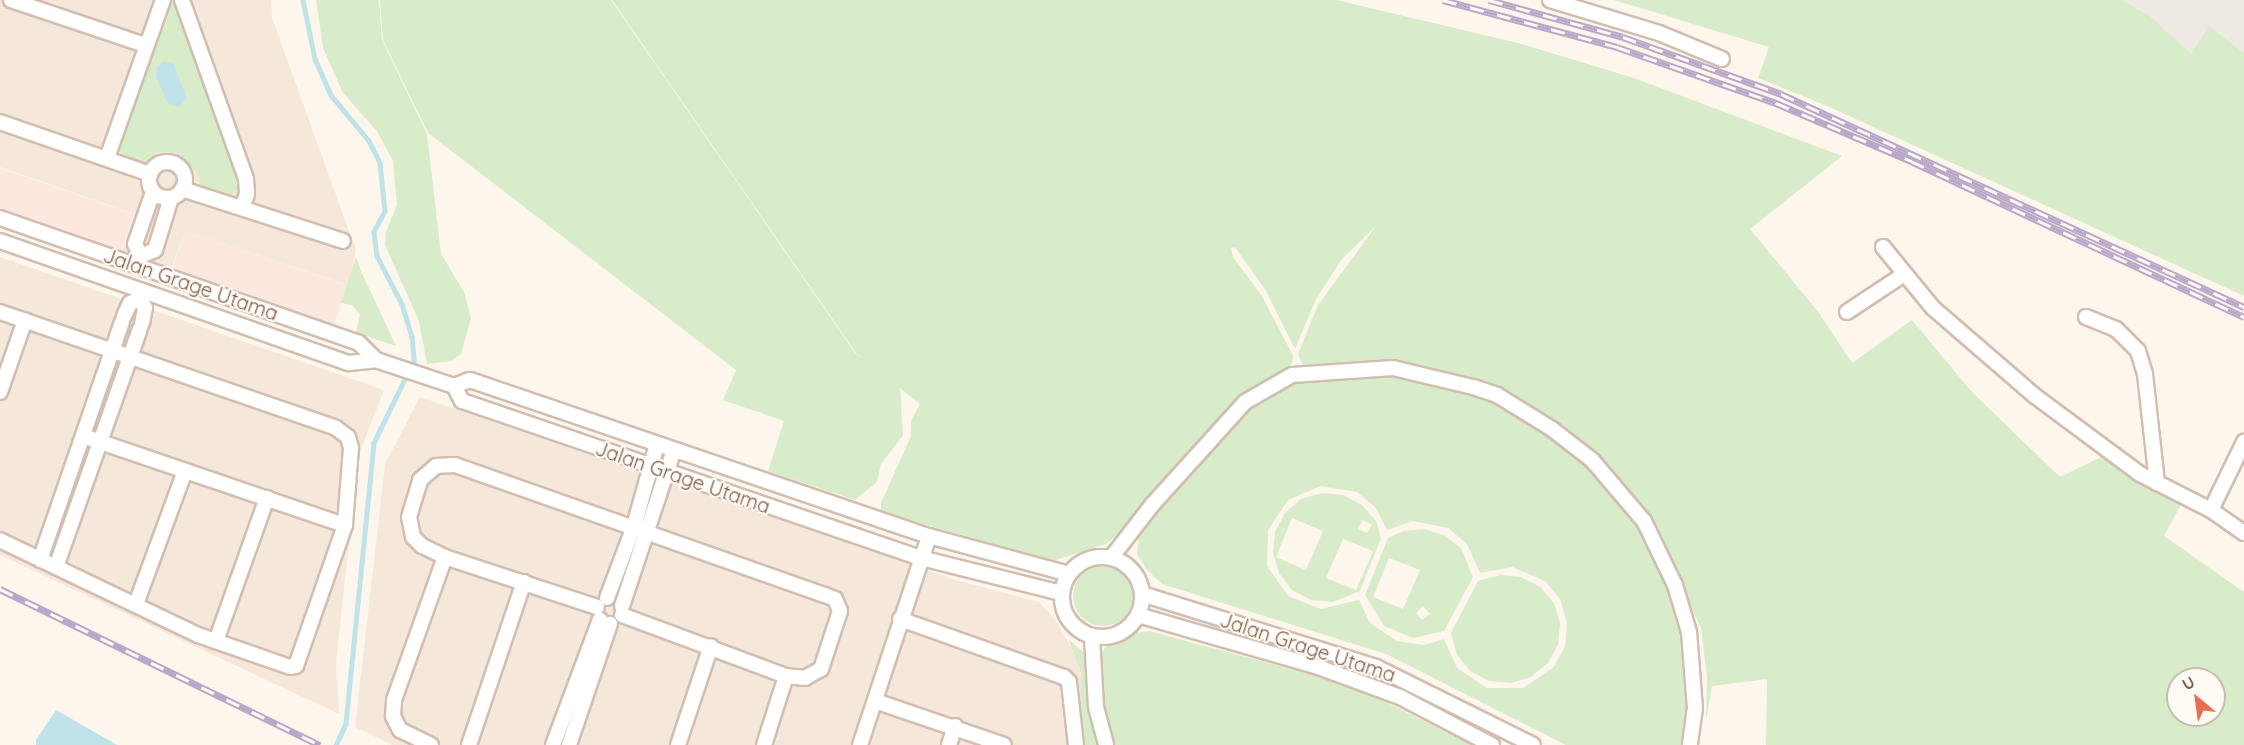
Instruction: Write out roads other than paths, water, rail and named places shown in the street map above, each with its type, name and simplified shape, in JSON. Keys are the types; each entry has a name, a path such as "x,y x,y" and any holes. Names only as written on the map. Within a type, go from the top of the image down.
{"street":[{"path":"11,0 32,3 145,45"},
{"path":"107,158 145,45 158,20 163,0"},
{"path":"182,0 246,179 247,194 242,208"},
{"path":"1550,0 1659,33 1722,59"},
{"path":"0,122 150,174"},
{"path":"139,261 155,250 177,194 185,182 178,166 162,163 150,174"},
{"path":"56,567 141,326 145,308 141,295 139,261 135,244 153,192 150,174"},
{"path":"153,192 177,194 242,208 344,241"},
{"name":"Jalan Grage Utama","path":"0,218 139,261 359,343 375,360"},
{"name":"Jalan Grage Utama","path":"0,241 141,295 349,363 375,360 454,386 470,380 929,536 1069,574"},
{"path":"1883,247 1903,275 1933,308 2000,368 2140,474 2211,510 2244,533"},
{"path":"1847,312 1903,275"},
{"path":"40,560 123,319 130,303 141,295"},
{"path":"0,312 130,356 345,434 351,448 345,525 300,663 290,667 216,641 0,540"},
{"path":"2086,317 2116,328 2131,340 2142,360 2157,483"},
{"path":"0,392 25,320"},
{"path":"1111,558 1152,505 1245,402 1292,375 1393,368 1473,387 1497,395 1560,435 1614,483 1644,521 1675,585 1689,632 1695,708 1690,745"},
{"name":"Jalan Grage Utama","path":"454,386 462,401 651,466 921,558 1061,593"},
{"path":"83,436 345,525"},
{"path":"2211,510 2244,442"},
{"path":"553,745 634,526 657,444"},
{"path":"622,610 674,450"},
{"path":"444,464 648,532 835,599 840,611 821,669 805,678 786,676 622,610 603,612 524,582 445,557 422,546 413,537 409,517 420,480 444,464"},
{"path":"136,604 185,471"},
{"path":"216,641 267,498"},
{"path":"860,745 929,536"},
{"path":"431,745 400,730 393,716 394,700 445,557"},
{"path":"1111,558 1132,571 1142,594 1138,615 1119,634 1092,637 1068,621 1061,593 1069,574 1088,560 1111,558"},
{"path":"469,745 524,582"},
{"name":"Jalan Grage Utama","path":"1142,594 1380,668 1533,745"},
{"path":"569,745 603,612 616,599 622,610"},
{"name":"Jalan Grage Utama","path":"1138,615 1318,667 1401,697 1492,745"},
{"path":"900,619 1064,677 1069,682 1076,745"},
{"path":"1092,637 1096,707 1106,745"},
{"path":"678,745 711,646"},
{"path":"1373,687 1380,668"},
{"path":"764,745 786,676"},
{"path":"875,701 955,726 1004,745"},
{"path":"949,745 955,726"}],"water":[{"path":"164,61 173,64 187,98 179,107 168,104 156,78 157,67"},
{"path":"56,710 117,745 36,745 36,740"}],"waterway":[{"path":"303,0 315,59 331,95 369,141 380,163 385,211 374,232 377,256 402,304 412,336 414,361 374,443 346,724 336,745"}],"railway":[{"path":"1443,0 1617,47 1776,103 1911,161 2244,317"},
{"path":"1489,0 1623,37 1781,94 2244,307"},
{"path":"0,589 320,745"}]}
